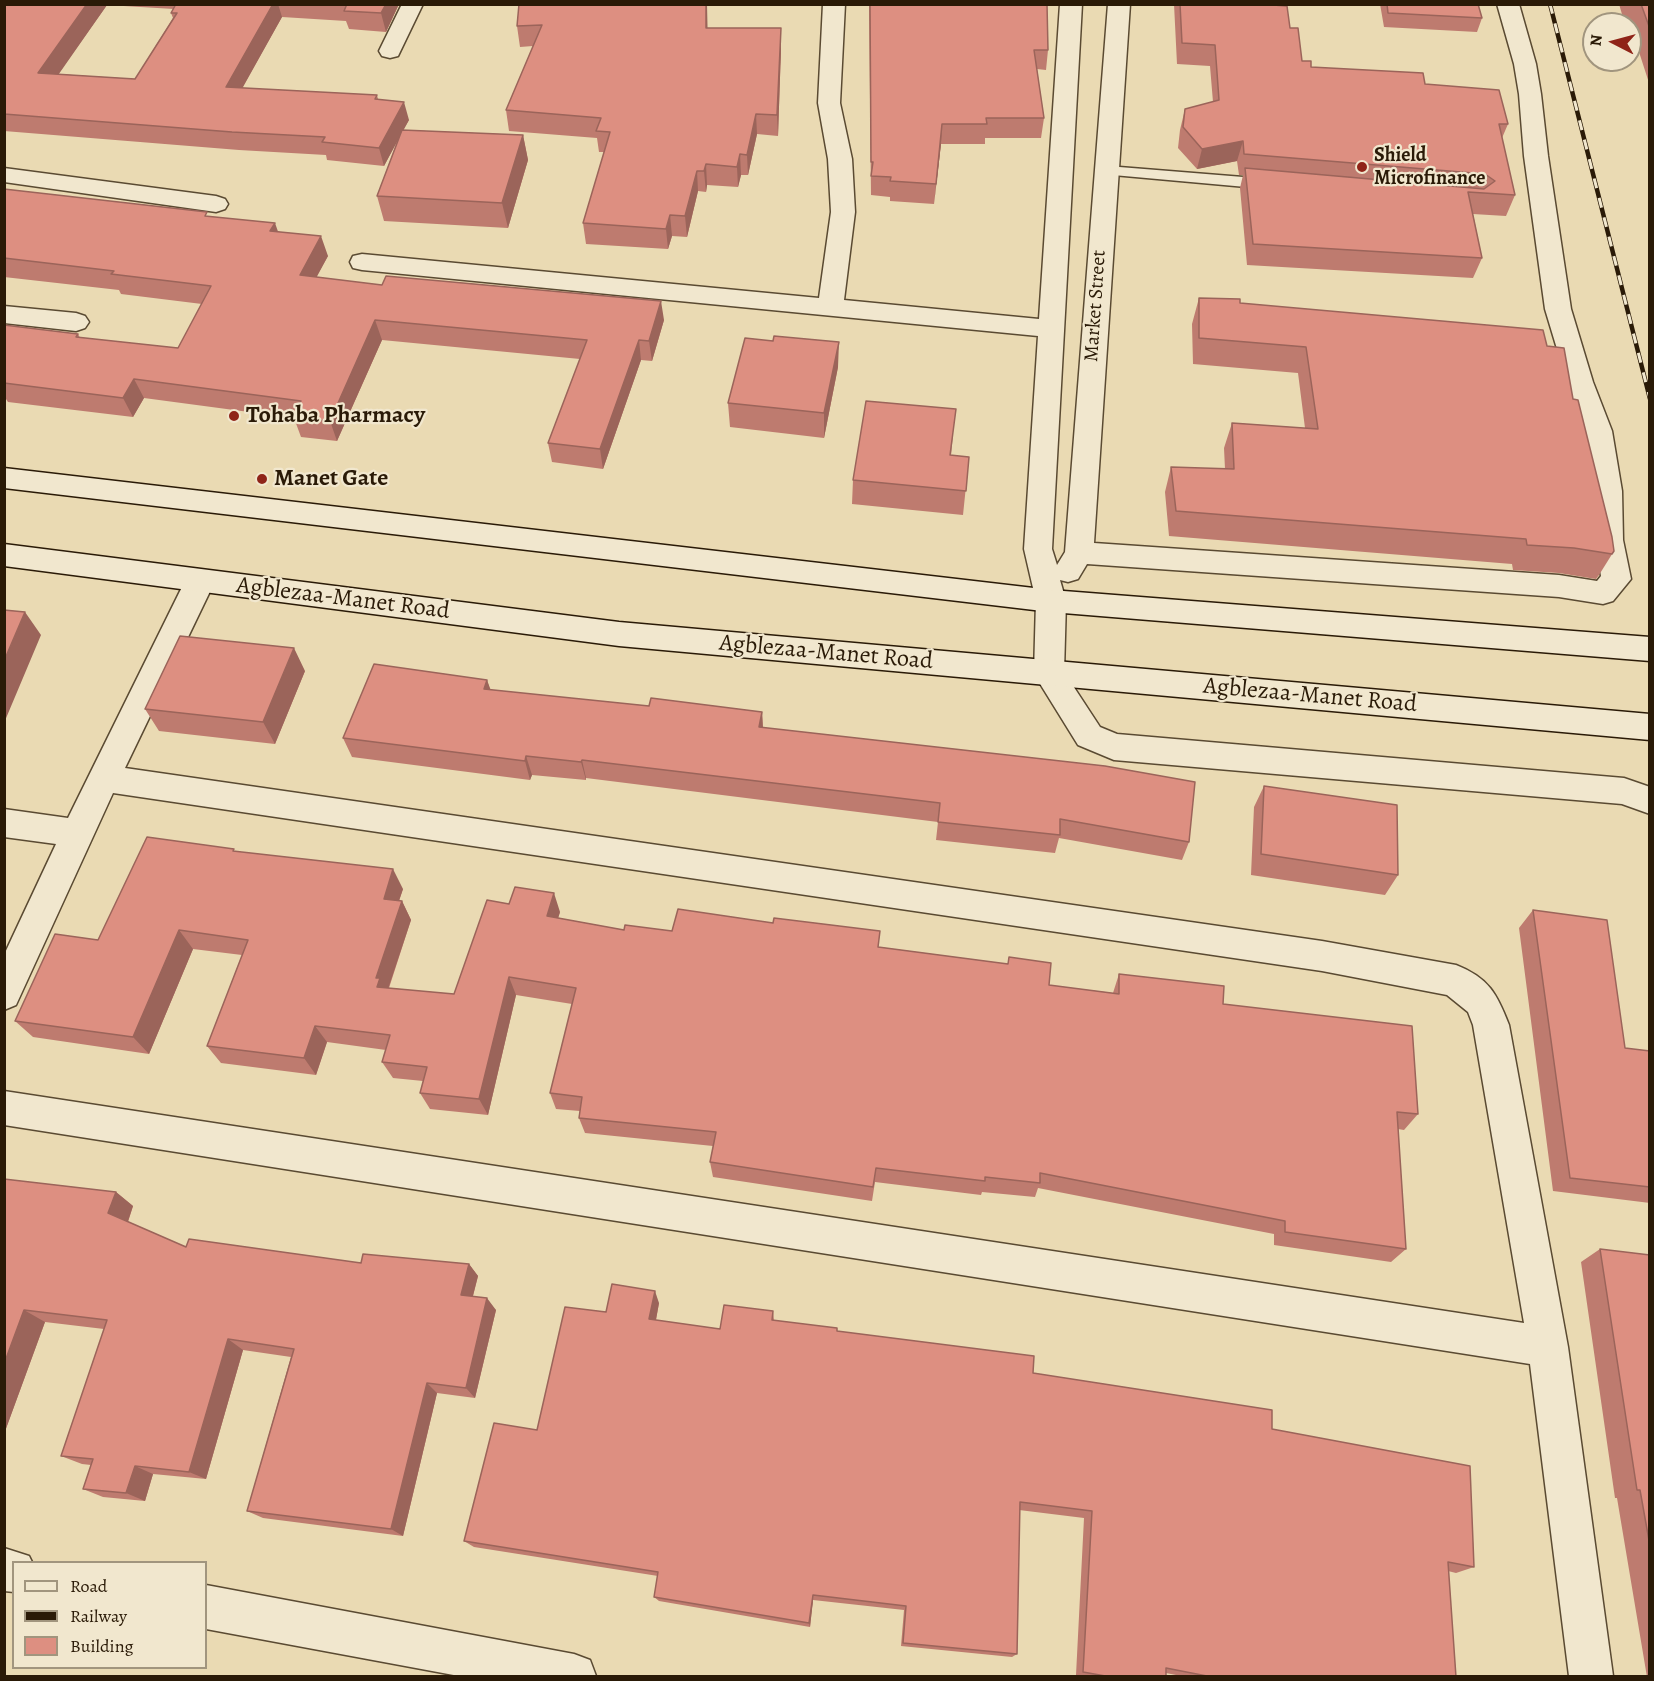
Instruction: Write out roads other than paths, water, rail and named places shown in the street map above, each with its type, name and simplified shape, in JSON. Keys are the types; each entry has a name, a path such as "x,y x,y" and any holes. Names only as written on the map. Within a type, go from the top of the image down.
{"street":[{"path":"390,51 413,4"},
{"path":"830,307 843,212 840,159 829,103 834,4"},
{"name":"Market Street","path":"1049,674 1051,601 1038,549 1071,4"},
{"name":"Market Street","path":"1051,601 1079,553 1119,4"},
{"path":"1079,553 1547,585 1603,593 1616,579 1609,540 1608,491 1598,431 1580,382 1558,309 1536,156 1530,94 1525,64 1509,4"},
{"path":"4,175 216,204"},
{"path":"362,262 1053,329"},
{"path":"4,314 76,322"},
{"path":"4,478 1051,601 1127,605 1650,650"},
{"name":"Agblezaa-Manet Road","path":"4,555 619,634 1650,727"},
{"path":"4,994 77,833 200,581"},
{"path":"1049,674 1089,736 1114,747 1624,791 1650,801"},
{"path":"104,778 1310,955 1456,981 1482,1002 1491,1025 1548,1347 1591,1677"},
{"path":"4,822 77,833"},
{"path":"4,1108 1548,1347"},
{"path":"207,1607 574,1677"}],"lane":[{"path":"1107,171 1286,186"}],"railway":[{"path":"1550,4 1650,399"}],"place":[{"name":"Shield Microfinance","path":"1362,167"},
{"name":"Tohaba Pharmacy","path":"234,416"},
{"name":"Manet Gate","path":"262,479"}]}
